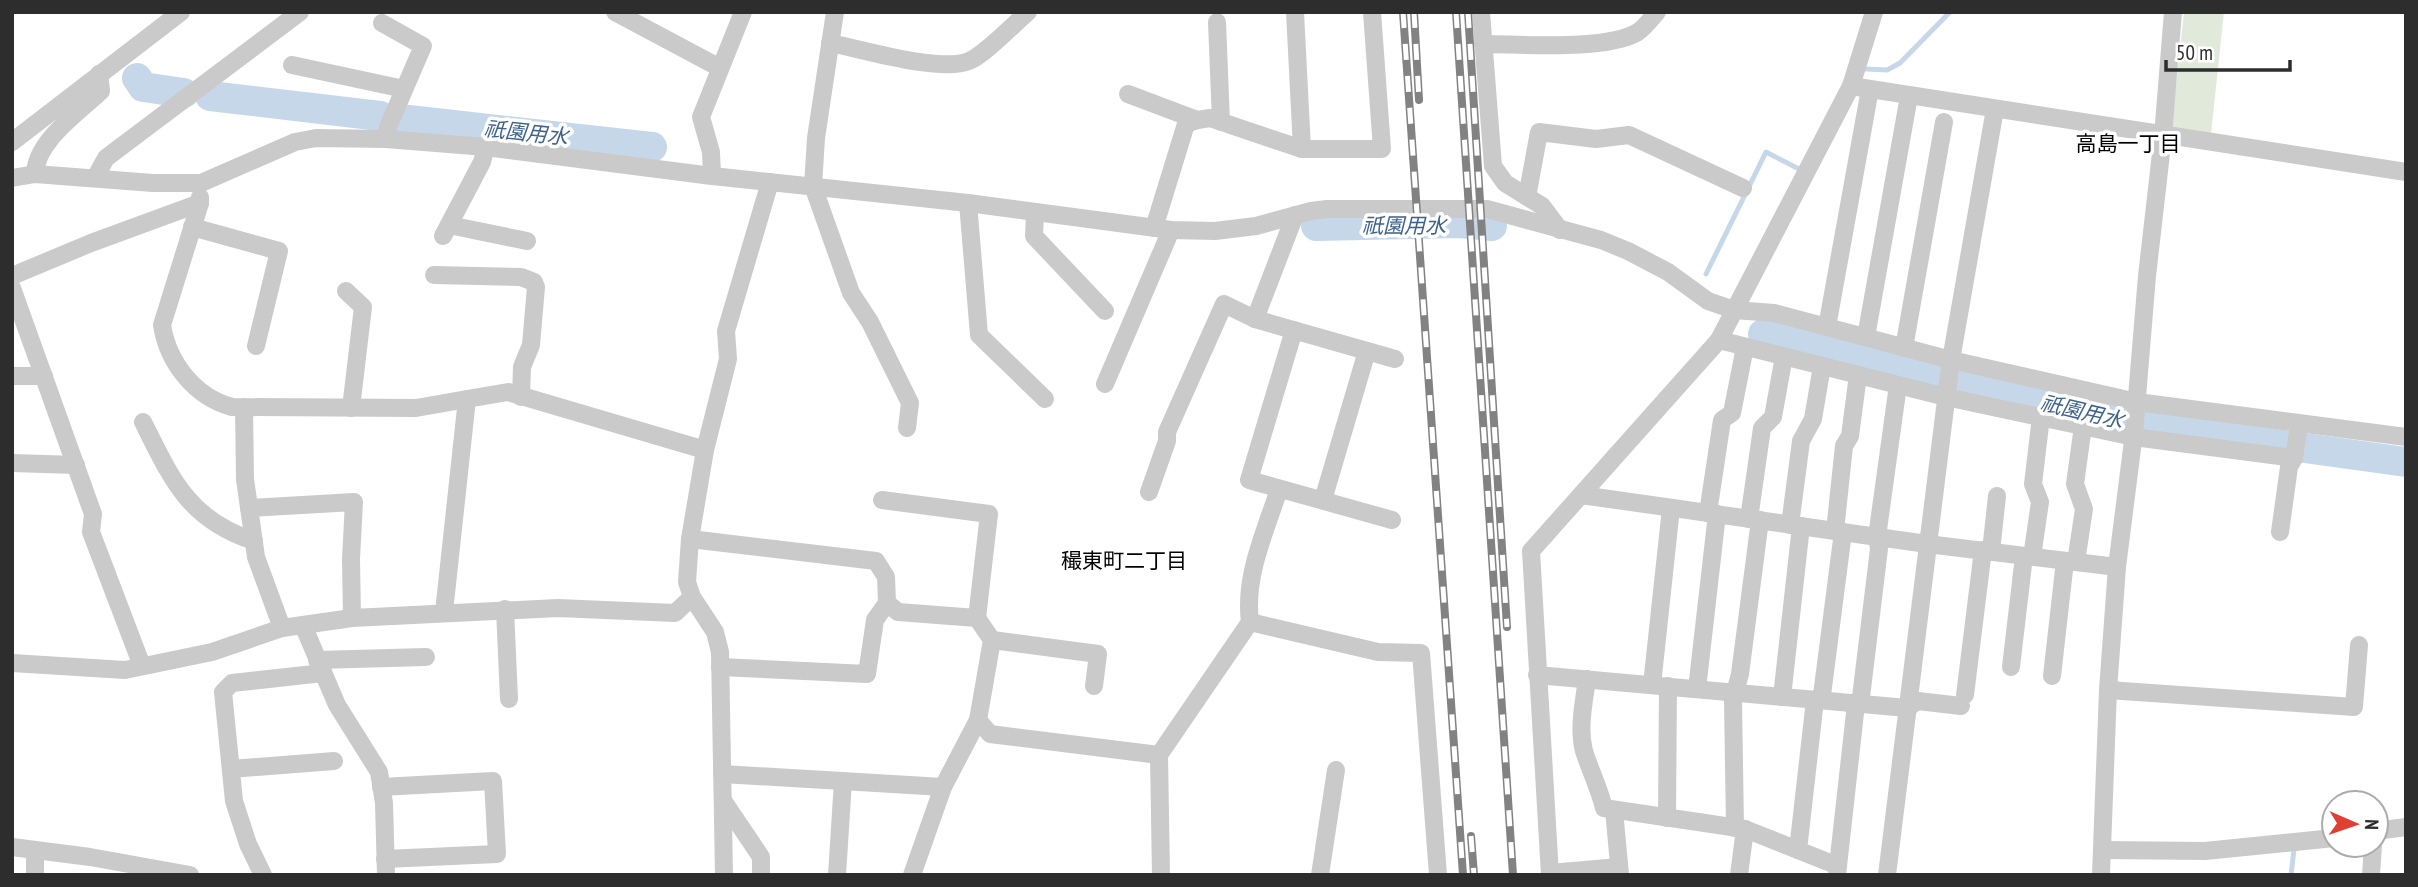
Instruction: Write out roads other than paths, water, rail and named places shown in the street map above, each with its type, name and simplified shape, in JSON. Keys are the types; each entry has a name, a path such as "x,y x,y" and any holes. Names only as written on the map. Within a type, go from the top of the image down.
{"street":[{"path":"12,142 181,12"},
{"path":"95,178 106,159 300,12"},
{"path":"615,12 720,68"},
{"path":"712,176 711,152 701,117 743,12"},
{"path":"835,12 816,138 813,186 850,293 870,322 909,403 907,428"},
{"path":"830,43 936,64 957,65 972,61 1028,12"},
{"path":"1295,12 1302,149"},
{"path":"1105,384 1163,229 1186,124 1210,118 1302,149 1382,149 1372,12"},
{"path":"1481,12 1493,166 1505,183 1542,206 1560,230"},
{"path":"1483,44 1580,45 1618,39 1639,32 1657,12"},
{"path":"1614,810 1620,871 1550,874 1531,551 1719,340 1851,86 1874,12"},
{"path":"2101,875 2108,690 2117,567 2134,435 2173,12"},
{"path":"1217,22 1222,122"},
{"path":"382,23 424,47 388,127 386,139"},
{"path":"292,65 404,89"},
{"path":"35,174 36,162 43,146 101,91 99,74"},
{"path":"1851,86 2406,172"},
{"path":"1827,327 1870,89"},
{"path":"1128,94 1197,120"},
{"path":"1866,337 1909,96"},
{"path":"1887,875 1948,380 1995,109"},
{"path":"1904,348 1944,122"},
{"path":"1527,197 1539,132 1596,139 1629,135 1743,188"},
{"path":"12,178 35,174 153,183 201,183 295,142 316,138 386,139 485,147 712,176 968,203 1163,229 1215,231 1256,226 1327,209 1487,209 1628,250 1668,272 1708,301 1734,310 1774,313 1904,348 1948,380 2041,417 2134,435 2296,445 2406,437"},
{"path":"485,147 482,162 446,230 527,241"},
{"path":"724,875 720,652 715,632 692,597 687,582 690,539 705,450 728,359 726,331 770,182"},
{"path":"201,183 200,203 162,325 164,341 183,374 200,392 216,403 244,407 415,408 508,393 705,450"},
{"path":"12,276 90,243 200,203"},
{"path":"968,203 978,335 1045,399"},
{"path":"1035,212 1034,236 1105,310"},
{"path":"1255,319 1295,215"},
{"path":"192,228 279,251 256,346"},
{"path":"434,275 521,277 534,282 536,287 531,345 522,367 521,397"},
{"path":"12,288 93,514 91,531 142,666"},
{"path":"346,291 363,307 351,408"},
{"path":"1149,492 1167,442 1167,432 1224,304 1255,319 1395,359"},
{"path":"1294,330 1250,480 1392,520"},
{"path":"1719,340 1898,385 1948,380 2136,407 2296,445"},
{"path":"1697,689 1722,420 1732,413 1745,347"},
{"path":"1323,500 1367,351"},
{"path":"1738,875 1740,828 1733,700 1740,674 1762,428 1773,417 1784,356"},
{"path":"1782,697 1801,441 1813,419 1822,366"},
{"path":"1798,850 1815,700 1822,695 1839,531 1844,446 1850,436 1858,375"},
{"path":"12,376 44,376"},
{"path":"1587,679 1582,712 1584,749 1604,808 1740,828 1798,850 1838,870 1856,704 1861,697 1878,549 1877,537 1898,385"},
{"path":"444,612 467,399"},
{"path":"244,407 245,479 256,557 282,628"},
{"path":"2011,667 2028,556 2040,502 2033,484 2041,417"},
{"path":"144,422 167,470 192,505 232,534 254,541"},
{"path":"2052,676 2071,561 2084,509 2075,484 2083,426"},
{"path":"2280,532 2289,467 2296,445"},
{"path":"12,463 76,466"},
{"path":"1161,875 1159,755 1250,622 1247,601 1249,581 1279,489"},
{"path":"1581,495 1927,544 2117,567"},
{"path":"1537,675 1907,708 1918,701 1963,701 1997,496"},
{"path":"882,500 989,514 977,618 992,640 978,720 943,787 912,875"},
{"path":"249,508 354,502 352,618"},
{"path":"1667,818 1660,686 1671,508"},
{"path":"690,539 876,561 886,577 887,603 875,620 867,674 720,667"},
{"path":"12,663 125,670 212,652 282,628 352,618 558,608 675,613 692,597"},
{"path":"887,603 898,612 977,618"},
{"path":"505,610 509,699"},
{"path":"1250,622 1378,652 1421,653 1438,875"},
{"path":"303,625 337,705 379,772 386,867 497,854 493,780 381,787"},
{"path":"992,640 1098,654 1094,686"},
{"path":"2108,690 2354,707 2359,645"},
{"path":"263,875 248,844 234,801 223,692 232,683 320,667 426,657"},
{"path":"978,720 990,734 1159,755"},
{"path":"231,769 334,761"},
{"path":"1320,875 1336,770"},
{"path":"722,774 943,787"},
{"path":"836,875 843,781"},
{"path":"723,799 761,857 761,875"},
{"path":"2102,850 2205,851 2320,839"},
{"path":"12,848 143,871 190,875"},
{"path":"35,850 36,875"}],"waterway":[{"path":"1866,69 1887,70 1900,63 1950,12"},
{"name":"祇園用水","path":"137,78 143,87 184,93"},
{"name":"祇園用水","path":"210,96 380,116"},
{"name":"祇園用水","path":"400,119 652,147"},
{"path":"1706,274 1766,152 1797,168"},
{"name":"祇園用水","path":"1316,226 1459,223 1492,226"},
{"name":"祇園用水","path":"1763,334 1937,380 2125,423 2406,462"},
{"path":"2291,875 2294,849"}],"railway":[{"path":"1403,12 1463,875"},
{"path":"1414,12 1419,100"},
{"path":"1456,12 1513,875"},
{"path":"1468,12 1507,627"},
{"path":"1471,836 1474,875"}],"district":[{"name":"高島一丁目","path":"2128,144"},
{"name":"穝東町二丁目","path":"1124,561"}]}
